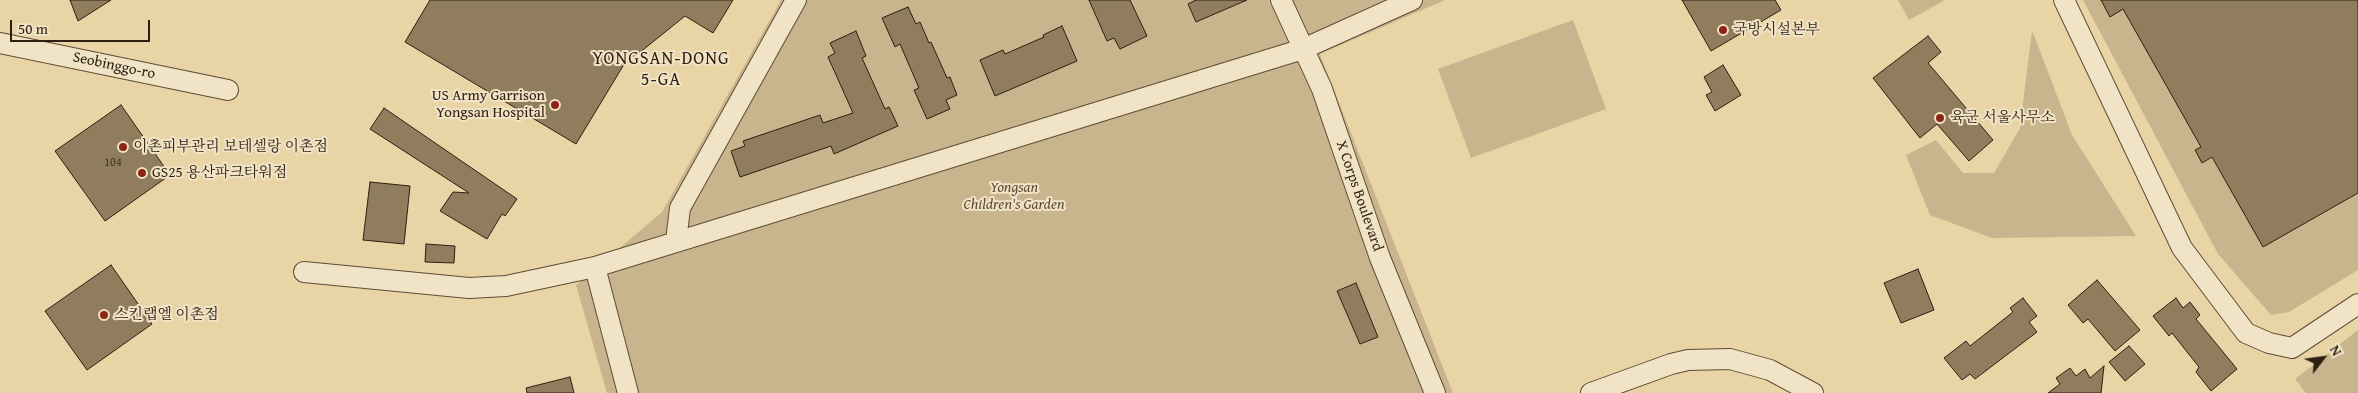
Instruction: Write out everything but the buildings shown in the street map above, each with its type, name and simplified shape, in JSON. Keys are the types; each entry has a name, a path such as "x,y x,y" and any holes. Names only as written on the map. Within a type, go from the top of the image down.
{"street":[{"path":"676,241 680,208 796,0"},
{"name":"X Corps Boulevard","path":"1281,0 1322,89 1380,258 1434,393"},
{"path":"304,272 469,288 506,286 595,267 1303,49 1412,0"},
{"path":"2064,0 2182,248 2246,333 2269,343 2292,348 2358,304"},
{"name":"Seobinggo-ro","path":"0,43 228,90"},
{"path":"595,267 628,393"},
{"path":"1590,393 1671,364 1688,360 1730,359 1770,370 1813,393"}],"green space":[{"name":"Yongsan Children's Garden","path":"781,0 1445,0 1320,54 1453,393 607,393 576,285 662,212"},
{"path":"1898,0 1945,0 1909,20"},
{"path":"2083,0 2358,0 2358,270 2289,312 2271,315 2218,254"},
{"path":"1573,20 1606,109 1471,158 1438,69"},
{"path":"2032,30 2072,135 2136,236 1992,238 1930,215 1906,155 1936,140 1963,173 1994,173 2020,128"},
{"path":"2358,330 2358,393 2306,393 2295,379"}],"place":[{"name":"국방시설본부","path":"1723,30"},
{"name":"US Army Garrison Yongsan Hospital","path":"555,105"},
{"name":"육군 서울사무소","path":"1940,118"},
{"name":"이촌피부관리 보테셀랑 이촌점","path":"123,147"},
{"name":"GS25 용산파크타워점","path":"142,173"},
{"name":"스킨랩엘 이촌점","path":"104,315"}],"district":[{"name":"YONGSAN-DONG 5-GA","path":"661,69"}]}
